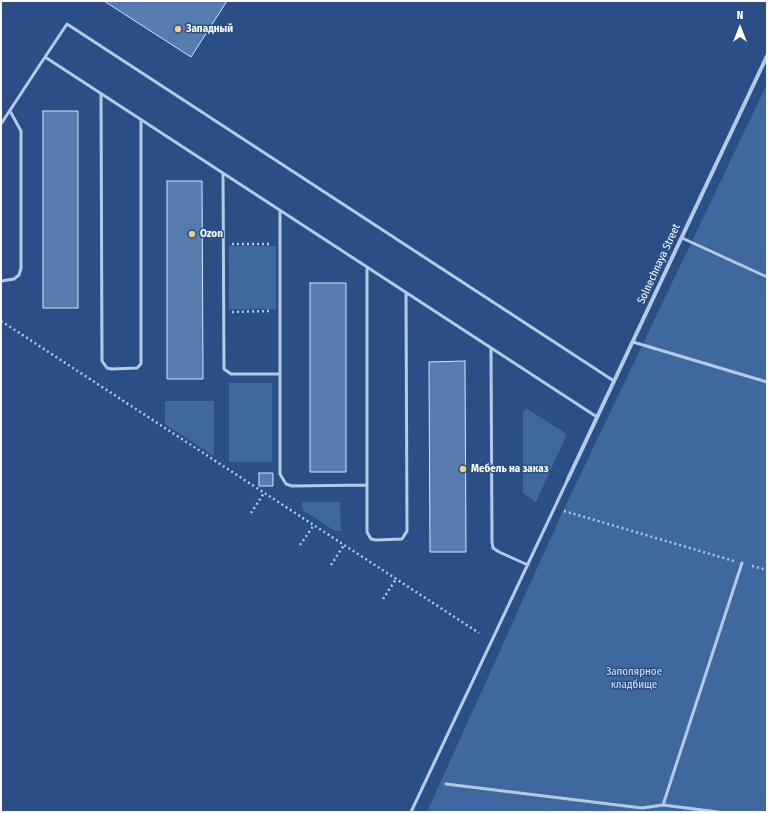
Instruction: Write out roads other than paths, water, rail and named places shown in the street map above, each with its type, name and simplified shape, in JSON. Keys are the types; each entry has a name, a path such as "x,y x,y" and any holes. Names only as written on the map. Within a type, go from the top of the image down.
{"street":[{"name":"Solnechnaya Street","path":"568,479 767,56"}],"lane":[{"path":"1,124 67,24 614,381"},
{"path":"45,57 597,417"},
{"path":"101,94 102,361 107,368 112,369 137,368 141,364 142,360 141,120"},
{"path":"1,281 14,279 19,275 22,268 21,131 10,111"},
{"path":"223,173 224,369 231,374 280,374"},
{"path":"280,210 280,474 286,484 292,486 367,485"},
{"path":"682,238 767,277"},
{"path":"367,267 368,536 376,540 402,539 407,530 406,293"},
{"path":"633,342 767,382"},
{"path":"491,348 493,548 528,565"},
{"path":"411,812 568,479"},
{"path":"663,805 742,563"},
{"path":"446,784 641,810 663,805 718,812"}],"place":[{"name":"Западный","path":"178,29"},
{"name":"Ozon","path":"192,234"},
{"name":"Мебель на заказ","path":"463,469"}],"park label":[{"name":"Заполярное кладбище","path":"634,678"}]}
